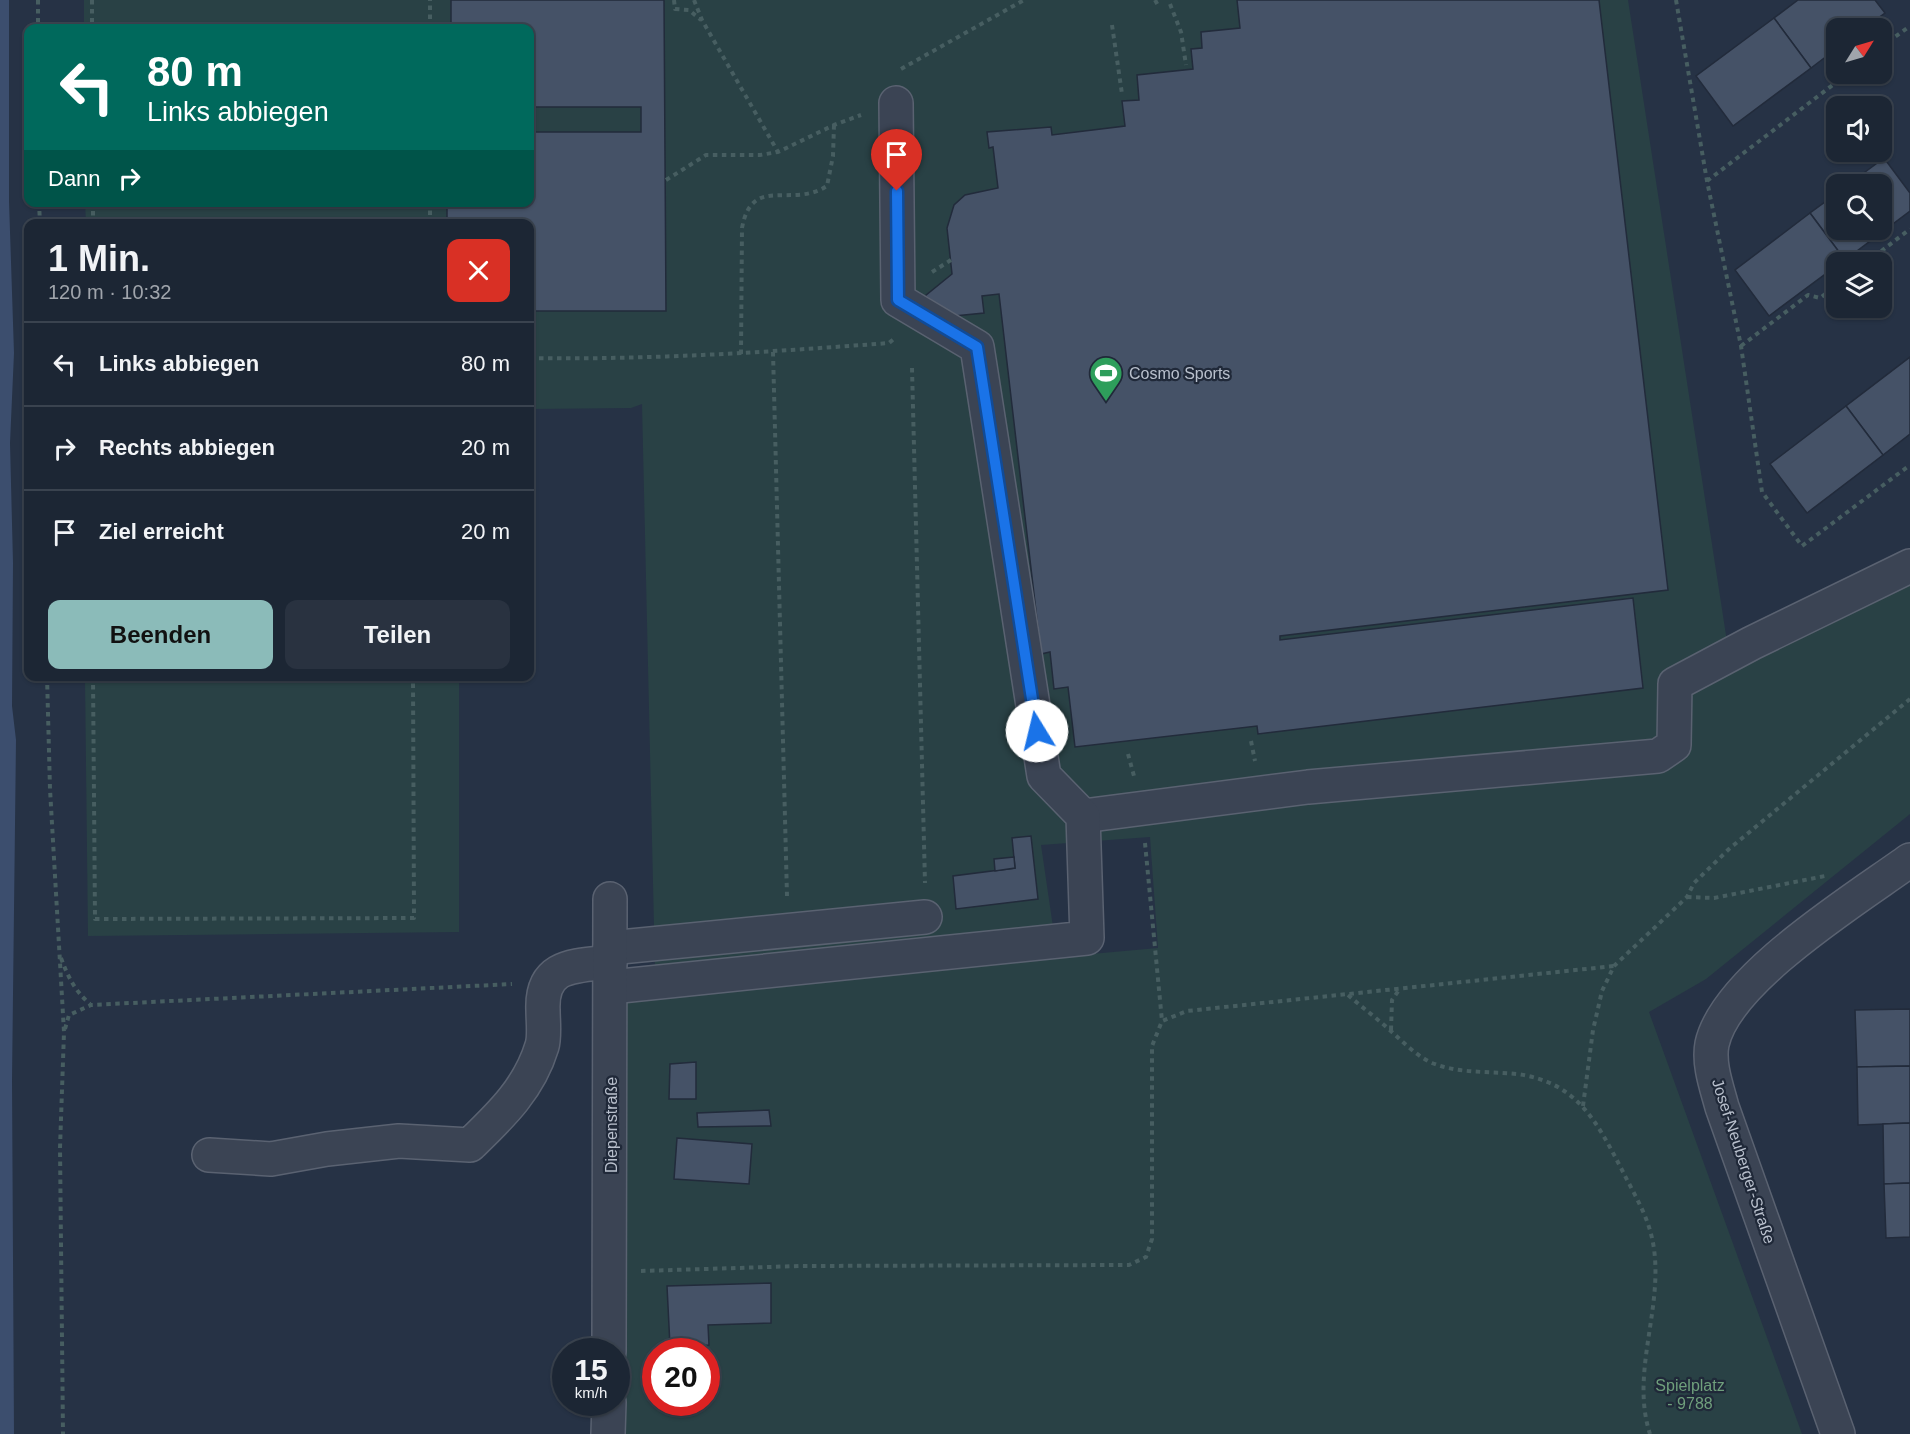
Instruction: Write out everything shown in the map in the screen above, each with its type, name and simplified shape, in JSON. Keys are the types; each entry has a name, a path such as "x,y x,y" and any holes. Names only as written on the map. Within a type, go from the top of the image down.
{"street":[{"path":"209,1155 271,1159 327,1149 399,1141 470,1145 514,1102 542,1046 542,996 547,983 556,972 574,966 610,966 1087,938 1083,816 1044,776 977,347 898,300 894,89"},
{"path":"1083,816 1308,787 1658,756 1674,745 1675,684 1752,643 1910,566"},
{"name":"Josef-Neuberger-Straße","path":"1838,1434 1722,1107 1715,1079 1712,1044 1732,1003 1750,981 1778,957 1910,860"},
{"name":"Diepenstraße","path":"609,899 609,1338"},
{"path":"610,966 788,930 926,917"},
{"path":"608,1434 609,1416"}],"path":[{"path":"38,0 38,24"},
{"path":"92,0 92,24"},
{"path":"430,0 430,24"},
{"path":"675,0 675,9 689,10 702,20"},
{"path":"694,0 702,20 778,152"},
{"path":"666,180 710,154 760,155 778,152 834,125 894,89 1023,0"},
{"path":"1155,0 1159,7"},
{"path":"1676,0 1707,181 1741,346 1762,492 1802,546 1910,465"},
{"path":"1170,3 1181,32 1186,65"},
{"path":"1112,25 1122,94"},
{"path":"1892,39 1910,26"},
{"path":"1707,181 1834,84"},
{"path":"741,354 742,228 745,211 752,202 763,197 810,194 827,186 833,156 834,125"},
{"path":"1880,252 1910,229"},
{"path":"1741,346 1808,295 1820,298 1826,294"},
{"path":"534,358 606,359 741,354 889,343 904,330 913,309"},
{"path":"773,352 788,930"},
{"path":"912,368 926,917"},
{"path":"47,681 50,789 64,1032 60,1148 63,1434"},
{"path":"93,681 94,919 414,918 413,681"},
{"path":"1583,1106 1593,1030 1602,991 1614,966 1687,897 1694,883 1730,849 1910,699"},
{"path":"611,1272 800,1266 1129,1265 1146,1257 1152,1239 1152,1046 1162,1021 1142,810"},
{"path":"1687,897 1714,898 1838,873 1857,898"},
{"path":"59,952 68,978 79,994 91,1005"},
{"path":"1162,1021 1187,1011 1614,966"},
{"path":"64,1032 69,1015 91,1005 547,983"},
{"path":"1391,1031 1392,1000 1399,990"},
{"path":"1348,995 1420,1056 1443,1067 1462,1072 1518,1074 1556,1086 1583,1106 1601,1130 1649,1226 1652,1243 1657,1278 1644,1407 1650,1434"}],"green space":[{"name":"Spielplatz - 9788","path":"84,0 1628,0 1730,661 1910,571 1910,814 1706,979 1649,1012 1802,1434 626,1434 626,1416 630,1416 630,1338 624,1338 622,1276 622,996 1158,948 1150,837 1041,845 1053,927 655,970 642,404 631,408 534,409 534,219 86,219 85,207 534,207 534,24 84,24"},
{"path":"85,681 459,681 459,932 88,936"}],"water":[{"path":"0,0 9,0 9,201 14,353 10,443 13,563 12,706 16,740 12,1080 14,1434 0,1434"}],"building":[{"path":"451,0 664,0 666,311 534,311 534,219 447,219 447,207 534,207 534,132 641,132 641,107 534,107 534,24 451,24"},
{"path":"1237,0 1599,0 1668,590 1280,636 1280,640 1633,598 1643,688 1258,734 1257,726 1075,747 1068,687 1054,689 1050,652 1041,654 999,294 982,296 984,313 954,316 925,296 952,274 947,228 954,205 965,195 998,188 993,147 989,148 987,132 1051,127 1052,135 1125,126 1122,101 1139,100 1137,75 1193,69 1191,49 1202,48 1201,32 1240,28"},
{"path":"1798,0 1875,0 1885,13 1878,18 1826,18 1826,57 1811,68 1774,18"},
{"path":"1774,18 1811,68 1733,126 1696,76"},
{"path":"1879,162 1887,162 1910,193 1910,211 1892,225 1892,174 1862,174"},
{"path":"1826,201 1826,234 1810,213"},
{"path":"1810,213 1826,234 1826,240 1830,240 1839,252 1826,252 1826,273 1769,316 1735,270"},
{"path":"1830,240 1872,240 1856,252 1839,252"},
{"path":"1910,357 1910,434 1883,455 1846,406"},
{"path":"1846,406 1883,455 1807,513 1770,464"},
{"path":"1031,836 1038,899 956,909 953,876 1015,868 1012,838"},
{"path":"1014,857 1015,868 995,871 994,859"},
{"path":"1910,1009 1910,1066 1857,1067 1855,1010"},
{"path":"696,1062 696,1099 669,1099 670,1064"},
{"path":"1910,1066 1910,1123 1858,1125 1857,1067"},
{"path":"769,1110 771,1126 698,1127 697,1113"},
{"path":"1910,1123 1910,1183 1884,1184 1883,1124"},
{"path":"677,1138 752,1144 749,1184 674,1179"},
{"path":"1910,1183 1910,1237 1886,1238 1884,1184"},
{"path":"771,1283 771,1323 708,1325 709,1338 670,1338 667,1286"}],"place":[{"name":"Cosmo Sports","path":"1106,402"}],"route":[{"path":"897,191 898,300 977,347 1037,731"}]}
